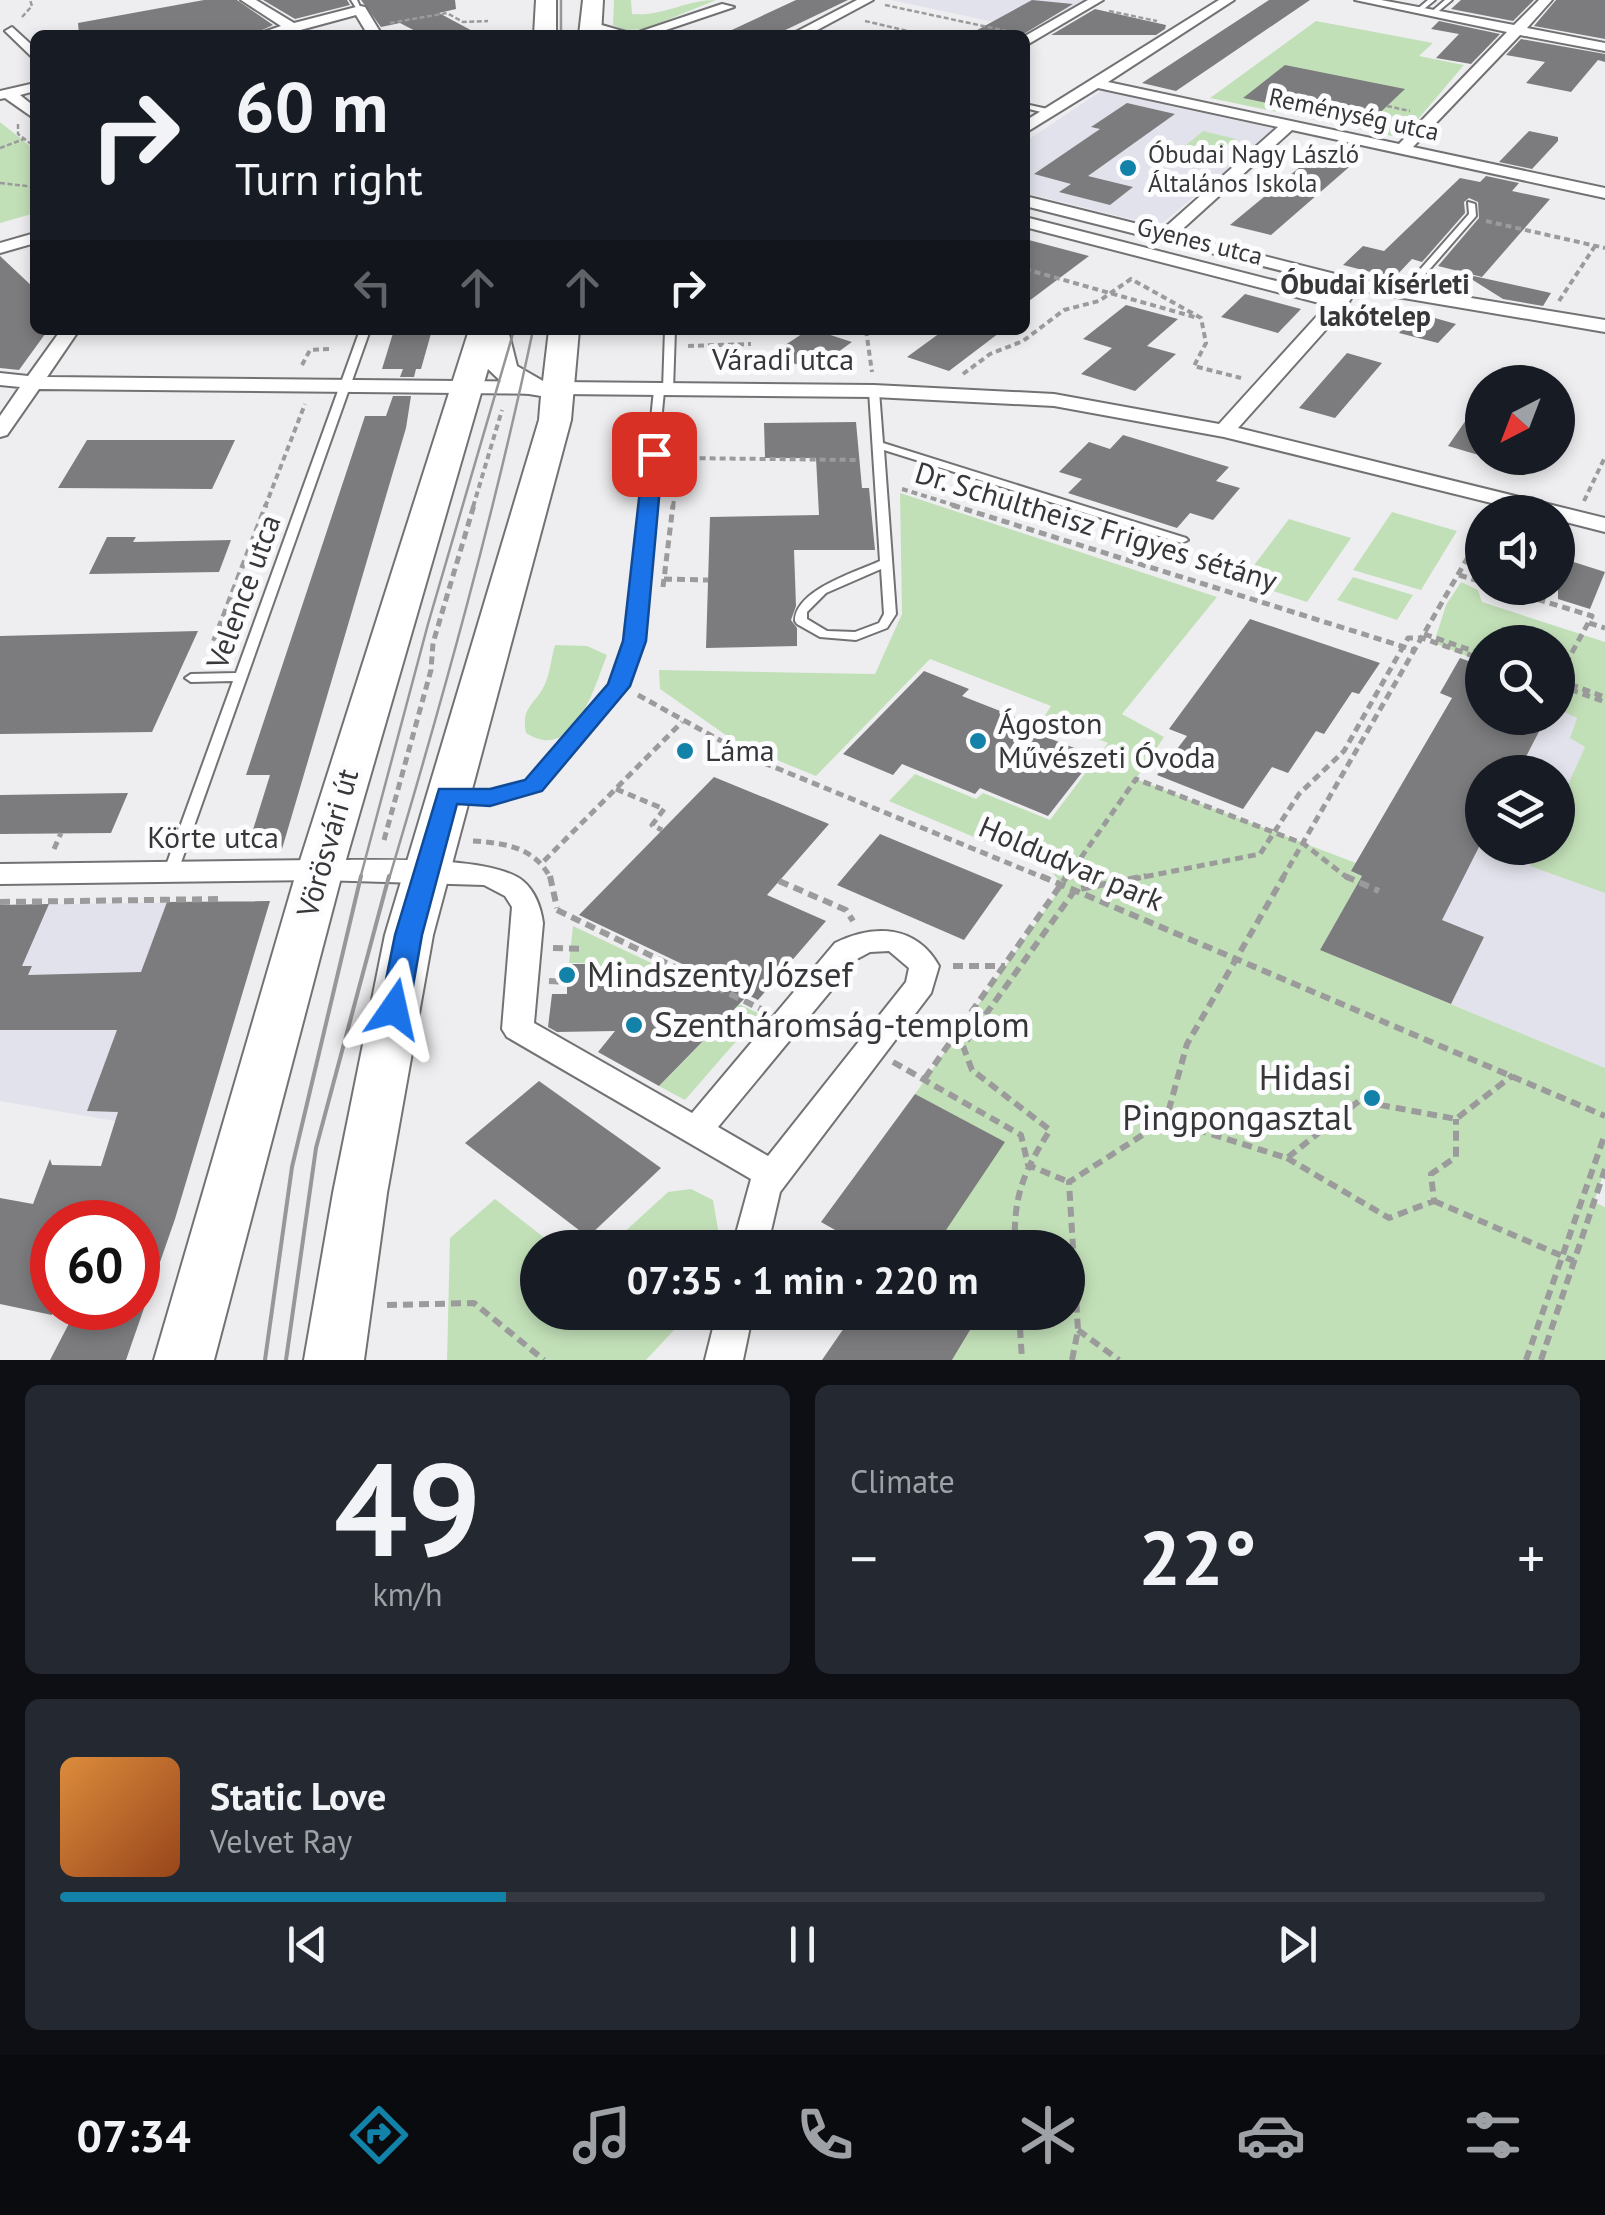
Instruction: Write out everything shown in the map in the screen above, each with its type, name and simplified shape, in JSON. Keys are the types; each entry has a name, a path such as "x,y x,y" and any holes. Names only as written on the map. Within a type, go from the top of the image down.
{"main road":[{"path":"545,30 546,0"},
{"path":"591,30 593,0"},
{"name":"Vörösvári út","path":"184,1360 320,870 482,335"},
{"path":"494,335 502,371 513,381 547,388"},
{"path":"334,1360 360,1193 408,935 405,856 447,795 514,573 547,388 563,335"}],"street":[{"path":"247,0 292,28"},
{"path":"679,30 742,0"},
{"path":"807,30 867,0"},
{"path":"1030,125 1228,0"},
{"path":"1361,0 1427,8 1605,47"},
{"path":"1402,150 1546,0"},
{"path":"1030,39 1092,3"},
{"path":"283,30 357,5 372,30"},
{"path":"654,30 727,7"},
{"path":"12,31 30,51"},
{"name":"Reménység utca","path":"1094,83 1605,193"},
{"path":"4,94 30,88"},
{"path":"4,94 30,111"},
{"path":"1164,236 1288,126"},
{"name":"Gyenes utca","path":"1030,202 1355,284 1605,326"},
{"name":"Gyenes utca","path":"1030,223 1340,303"},
{"path":"0,232 30,224"},
{"path":"0,248 30,239"},
{"path":"1224,432 1355,284"},
{"path":"0,430 66,335"},
{"name":"Váradi utca","path":"0,379 32,383 874,391 1078,403 1224,432 1481,495"},
{"name":"Váradi utca","path":"1575,518 1605,525"},
{"name":"Körte utca","path":"0,874 320,870 405,856 489,875 515,889 526,908 528,924 518,1030 695,1132"},
{"path":"754,1230 764,1187 920,984 924,966 913,949 890,939 866,940 846,952 695,1132 772,1176"},
{"path":"724,1360 731,1330"}],"lane":[{"path":"1427,8 1449,0"},
{"path":"1030,107 1050,112"},
{"path":"1405,292 1473,214 1471,204"},
{"name":"Velence utca","path":"170,870 362,335"},
{"path":"447,795 490,798 534,786 613,695 634,641 657,418 670,335"},
{"path":"874,391 882,460 890,614 884,626 856,636 838,636 806,627 801,621 801,611 822,591 887,562"},
{"path":"878,444 1182,540"},
{"path":"191,678 240,677"}],"path":[{"path":"867,0 992,30"},
{"path":"1092,3 1184,27"},
{"path":"372,30 446,14 463,22 488,21"},
{"path":"838,15 903,30"},
{"path":"1387,106 1408,110"},
{"path":"0,183 30,186"},
{"path":"1470,218 1605,248"},
{"path":"1556,317 1560,293 1595,246"},
{"path":"1030,269 1201,318"},
{"path":"946,395 965,372 990,354 1023,342 1064,310 1098,301 1131,279 1201,318 1208,329 1207,349 1194,366 1264,384"},
{"path":"867,335 874,391"},
{"path":"670,347 751,344"},
{"path":"296,377 310,350 330,350"},
{"path":"209,653 306,401"},
{"path":"405,856 433,643 502,410"},
{"path":"1575,501 1605,457"},
{"path":"661,598 679,458 882,460"},
{"name":"Dr. Schultheisz Frigyes sétány","path":"882,460 890,485 1414,650"},
{"path":"1069,1182 1166,1120 1188,1044 1465,563"},
{"path":"1459,574 1465,576"},
{"path":"664,580 708,580"},
{"path":"1556,605 1592,616 1575,649"},
{"path":"1589,623 1605,628"},
{"path":"1014,1230 1012,1202 1028,1164 1050,1130 972,1070 963,1046 1075,890 1260,854 1299,794 1344,751 1408,638 1423,636 1465,651"},
{"name":"Holdudvar park","path":"641,682 638,697 752,758 888,811 1605,1116"},
{"path":"1575,688 1605,700"},
{"path":"544,861 682,722"},
{"path":"925,1078 1136,779 1304,844 1347,878 1379,891"},
{"path":"616,788 664,809 652,825 662,830"},
{"path":"473,842 506,844 544,861 555,881 558,920"},
{"path":"779,881 846,910 866,940"},
{"path":"0,902 234,899"},
{"path":"557,910 790,1022"},
{"path":"544,992 556,934"},
{"path":"553,948 585,950"},
{"path":"924,966 1005,966"},
{"path":"546,981 567,982"},
{"path":"870,1050 1021,1135 1028,1164"},
{"path":"1287,1158 1358,1101 1456,1119 1513,1075"},
{"path":"1434,1201 1431,1174 1456,1157 1456,1119"},
{"path":"1166,1120 1287,1158 1389,1218 1434,1201 1574,1261"},
{"path":"1526,1360 1605,1134"},
{"path":"1028,1164 1069,1182"},
{"path":"1541,1360 1605,1169"},
{"path":"1069,1182 1070,1230"},
{"path":"372,1306 474,1303 544,1360"},
{"path":"1020,1330 1022,1360"},
{"path":"1072,1360 1078,1330 1119,1360"}],"shaded area":[{"path":"891,0 1085,0 1031,30"},
{"name":"Óbudai Nagy László Általános Iskola","path":"1101,91 1276,129 1159,226 1030,194 1030,139"},
{"path":"1460,658 1465,660 1465,735 1575,735 1575,698 1605,710 1605,1068 1320,950 1355,889 1382,884 1351,871 1452,698 1440,693"},
{"path":"270,901 200,1136 0,1101 0,905"}],"green space":[{"path":"614,0 631,0 632,14 643,14 716,0 645,29 625,30 613,25"},
{"path":"1316,21 1433,43 1419,56 1464,65 1402,138 1210,98"},
{"path":"0,122 30,146 30,214 0,223"},
{"path":"1203,131 1236,139 1207,162 1174,155"},
{"path":"900,493 1217,597 1122,714 1164,737 1136,779 1356,863 1352,872 1383,884 1376,897 1355,889 1320,950 1605,1068 1605,1169 1594,1202 1605,1207 1605,1360 952,1360 971,1330 1085,1330 1085,1230 932,1230 915,1094 1063,885 1049,869 889,801 915,774 976,799 983,793 1050,820 1108,743 1044,717 1051,706 930,659 816,776 740,745 660,689 659,670 875,674 902,614"},
{"path":"1392,512 1457,531 1421,590 1353,570"},
{"path":"1289,519 1351,538 1307,602 1242,581"},
{"path":"1353,577 1413,595 1397,620 1337,600"},
{"path":"1461,582 1465,584 1465,605 1491,605 1553,625 1465,625 1465,655 1434,643 1446,605"},
{"path":"1575,632 1605,642 1605,893 1530,866 1575,865 1575,769 1585,747 1570,738 1575,735"},
{"path":"555,645 587,646 607,655 580,718 557,739 543,740 526,733 525,718 545,683"},
{"path":"573,926 760,1014 685,1100 659,1086 727,1017 663,980 595,981 594,963 569,963"},
{"path":"691,1189 713,1200 718,1230 627,1230 668,1192"},
{"path":"495,1199 534,1230 520,1230 520,1330 674,1330 646,1360 447,1360 450,1238"}],"building":[{"path":"204,0 237,0 273,25 262,30 79,30 78,23"},
{"path":"263,0 347,0 350,5 295,19"},
{"path":"361,0 455,0 456,9 439,13 471,30 413,30 400,23 381,27"},
{"path":"796,0 848,0 785,30 732,30"},
{"path":"1032,0 1073,4 1030,30 977,30"},
{"path":"1269,0 1310,0 1176,91 1142,83"},
{"path":"1461,0 1534,0 1513,21 1451,9"},
{"path":"1556,0 1605,0 1605,39 1534,26"},
{"path":"1095,9 1166,25 1165,29 1156,35 1051,35"},
{"path":"1439,21 1500,34 1471,64 1436,58 1459,34 1431,29"},
{"path":"1521,39 1605,54 1605,62 1598,60 1571,92 1526,83 1545,62 1506,55"},
{"path":"1285,65 1405,89 1368,124 1243,98"},
{"path":"1127,103 1175,114 1088,176 1133,187 1110,205 1059,192 1071,184 1034,174 1100,129 1091,127"},
{"path":"1529,131 1558,137 1558,141 1532,169 1499,162"},
{"path":"1324,147 1363,155 1271,235 1230,225"},
{"path":"1486,176 1519,183 1512,191 1550,199 1482,277 1438,266 1479,218 1478,202 1469,198 1464,202 1465,213 1422,262 1412,259 1394,278 1343,265 1363,246 1384,251 1460,178 1480,182"},
{"path":"1030,240 1089,256 1030,300"},
{"path":"0,256 30,284 30,335 44,335 19,370 0,368"},
{"path":"1469,275 1551,293 1543,306 1503,299"},
{"path":"1245,294 1301,309 1278,333 1221,317"},
{"path":"1126,305 1178,319 1147,346 1176,354 1135,391 1081,374 1112,348 1083,339"},
{"path":"1417,313 1456,324 1438,343 1399,333"},
{"path":"392,335 431,335 421,369 416,369 414,377 400,377 403,369 382,369"},
{"path":"800,335 830,335 852,342 813,370 770,355"},
{"path":"937,335 996,335 949,371 907,357"},
{"path":"1347,353 1382,363 1335,418 1299,408"},
{"path":"393,396 411,396 406,428 282,849 247,849 270,775 246,775 365,416 386,416"},
{"path":"856,422 862,488 869,488 875,550 794,550 796,606 791,620 797,628 797,646 706,648 710,517 819,515 816,458 765,458 764,423"},
{"path":"1465,422 1465,451 1448,446"},
{"path":"1123,435 1229,467 1216,481 1240,488 1213,520 1190,513 1177,528 1068,493 1082,479 1059,472 1089,442 1110,449"},
{"path":"87,440 235,440 212,489 58,488"},
{"path":"107,537 136,537 133,542 231,540 219,572 89,574"},
{"path":"1575,562 1605,572 1590,609 1575,604"},
{"path":"1250,619 1380,663 1359,694 1352,692 1324,734 1316,731 1288,773 1272,767 1243,809 1157,775 1187,736 1169,729"},
{"path":"198,631 152,732 0,734 0,636"},
{"path":"1460,658 1465,660 1465,735 1537,735 1527,755 1465,755 1465,865 1470,865 1442,920 1484,937 1451,1004 1320,950 1362,876 1351,871 1452,698 1440,693"},
{"name":"Ágoston Művészeti Óvoda","path":"924,671 969,689 962,696 1033,724 1028,730 1095,756 1048,816 980,788 975,794 902,764 893,775 843,754"},
{"path":"714,777 829,824 767,895 826,921 758,1000 748,995 659,1086 598,1052 615,1031 557,1032 548,1027 552,994 567,994 567,964 592,964 593,982 718,981 579,915"},
{"path":"128,793 111,833 0,834 0,795"},
{"path":"880,834 1003,885 964,940 837,885"},
{"path":"270,901 160,1262 160,1200 35,1200 50,1159 52,1165 101,1166 118,1112 87,1111 117,1030 0,1030 0,905 49,904 22,966 32,966 28,975 141,972 167,902"},
{"path":"539,1081 661,1168 595,1230 579,1230 465,1143"},
{"path":"915,1094 1005,1142 946,1230 835,1230 821,1222"},
{"path":"0,1198 30,1203 30,1310 0,1304"},
{"path":"66,1330 136,1330 126,1360 50,1360"},
{"path":"843,1330 970,1330 952,1360 822,1360"}],"tram line":[{"path":"561,0 561,30"},
{"path":"360,879 428,624 513,335"},
{"path":"389,879 467,606 532,335"},
{"path":"265,1360 292,1167 361,876"},
{"path":"286,1360 316,1148 389,876"}],"place":[{"name":"Óbudai Nagy László Általános Iskola","path":"1128,168"},
{"name":"Ágoston Művészeti Óvoda","path":"978,741"},
{"name":"Láma","path":"685,751"},
{"name":"Mindszenty József","path":"567,975"},
{"name":"Szentháromság-templom","path":"634,1025"},
{"name":"Hidasi Pingpongasztal","path":"1372,1098"}],"district":[{"name":"Óbudai kísérleti lakótelep","path":"1375,300"}],"route":[{"path":"394,1009 408,935 447,795 490,798 534,786 618,686 634,641 654,454"}]}
